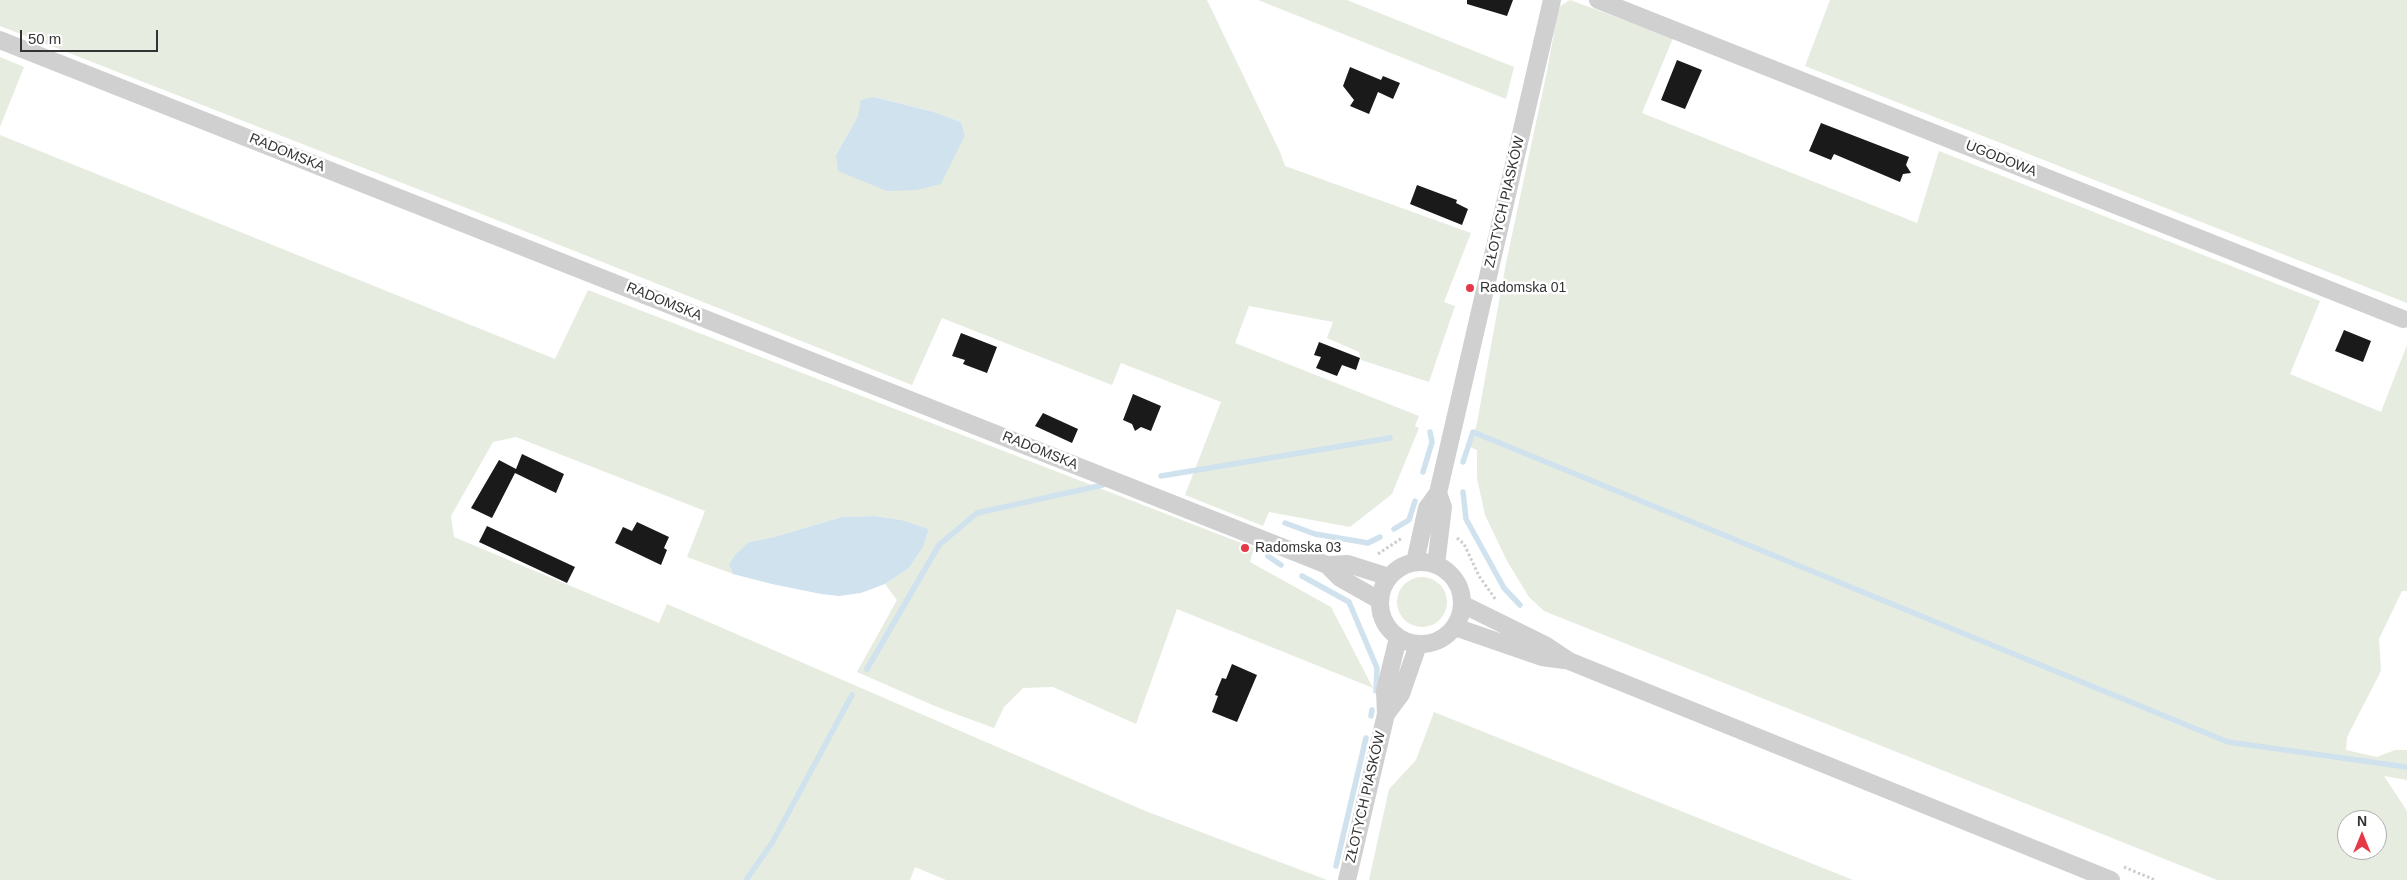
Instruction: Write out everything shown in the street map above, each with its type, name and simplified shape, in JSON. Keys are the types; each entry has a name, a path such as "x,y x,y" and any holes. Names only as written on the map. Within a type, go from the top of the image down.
{"street":[{"name":"ZŁOTYCH PIASKÓW","path":"1415,562 1427,508 1438,493 1552,0"},
{"name":"UGODOWA","path":"1598,0 2403,318"},
{"name":"RADOMSKA","path":"0,40 1327,564 1348,564 1389,577"},
{"name":"ZŁOTYCH PIASKÓW","path":"1436,565 1443,507 1438,493"},
{"path":"1415,562 1436,565 1453,578 1459,587 1462,604 1460,618 1455,627 1439,641 1418,645 1398,638 1383,622 1379,600 1382,589 1389,577 1404,565 1415,562"},
{"name":"RADOMSKA","path":"1327,564 1340,578 1379,600"},
{"path":"1462,604 1545,645 1569,661 2115,872"},
{"path":"1455,627 1542,657 1569,661"},
{"name":"ZŁOTYCH PIASKÓW","path":"1347,880 1386,714 1385,691 1398,638"},
{"name":"ZŁOTYCH PIASKÓW","path":"1386,714 1401,694 1418,645"}],"path":[{"path":"1374,554 1380,554 1406,535"},
{"path":"1452,536 1464,544 1480,576 1500,605"},
{"path":"2115,872 2155,880"}],"shaded area":[{"path":"0,0 1207,0 1285,166 1471,233 1444,302 1455,306 1429,382 1361,360 1359,352 1327,338 1333,322 1249,306 1235,343 1419,416 1415,426 1419,428 1392,494 1350,527 1269,512 1263,526 1185,495 1221,402 1121,363 1112,385 942,318 912,385 0,26","holes":["874,97 934,112 961,122 965,135 836,155 858,116"]},
{"path":"1258,0 1347,0 1514,67 1506,99"},
{"path":"1570,0 1673,38 1642,113 1917,223 1939,151 2320,301 2290,374 2381,412 2407,345 2407,591 2402,591 2379,639 2381,671 2347,737 2346,750 2377,757 2395,750 2407,750 2407,780 2384,776 2407,811 2407,880 2217,880 1544,611 1529,597 1507,561 1485,515 1477,478 1477,450 1470,447 1477,423 1506,263 1560,6"},
{"path":"1830,0 2407,0 2407,303 1805,66"},
{"path":"0,57 24,67 0,127"},
{"path":"0,135 555,359 588,290 1254,548 1250,562 1331,607 1373,688 1177,609 1136,724 1053,687 1023,688 1004,707 994,728 937,707 857,672 897,600 885,584 909,568 923,547 929,529 902,520 875,516 842,517 774,537 749,542 729,565 733,574 687,557 705,511 516,437 493,442 451,516 454,537 659,623 667,604 1143,810 1327,880 946,880 915,867 910,880 0,880"},
{"path":"1417,577 1427,577 1440,584 1447,597 1447,607 1440,620 1427,627 1417,627 1408,623 1401,616 1397,607 1397,597 1401,588 1408,581"},
{"path":"1434,712 1853,880 1369,880 1389,789 1416,760"}],"water":[{"path":"874,97 934,112 961,122 965,135 941,184 917,190 887,191 838,171 836,155 858,116 861,100"},
{"path":"875,516 902,520 929,529 923,547 909,568 885,584 861,593 839,596 772,584 733,574 729,565 735,555 749,542 774,537 842,517"}],"building":[{"path":"1467,0 1513,0 1507,16 1467,4"},
{"path":"1677,60 1702,70 1685,109 1661,100"},
{"path":"1350,67 1381,80 1383,76 1400,83 1393,99 1378,92 1369,114 1350,106 1354,100 1343,86"},
{"path":"1821,123 1909,157 1906,165 1911,173 1903,174 1900,182 1834,154 1831,160 1809,151"},
{"path":"1417,185 1457,200 1456,203 1468,209 1462,225 1410,204"},
{"path":"2344,330 2371,341 2363,362 2335,351"},
{"path":"961,333 997,347 987,373 963,364 965,360 952,356"},
{"path":"1319,342 1360,358 1356,370 1342,365 1337,376 1316,368 1321,357 1314,355"},
{"path":"1133,394 1161,406 1151,431 1141,427 1135,431 1132,424 1123,420"},
{"path":"1043,413 1078,429 1072,443 1035,426"},
{"path":"522,454 564,474 556,493 515,473 492,518 471,508 499,460 516,469"},
{"path":"637,522 669,537 664,548 667,550 661,565 615,543 623,527 632,531"},
{"path":"487,526 575,567 567,583 479,542"},
{"path":"1232,664 1257,675 1237,722 1212,712 1218,696 1215,695 1222,678 1226,679"}],"waterway":[{"path":"1423,472 1432,442 1430,432"},
{"path":"1463,462 1473,432 2228,742 2407,767"},
{"path":"1161,476 1390,438"},
{"path":"867,669 939,545 977,513 1103,485"},
{"path":"1463,492 1466,519 1504,588 1520,605"},
{"path":"1394,529 1409,520 1415,501"},
{"path":"1285,523 1315,534 1368,543 1380,537"},
{"path":"1268,556 1281,565"},
{"path":"1302,576 1349,602 1377,668 1376,691"},
{"path":"746,880 772,843 852,695"},
{"path":"1371,716 1372,710"},
{"path":"1336,866 1366,738"}],"place":[{"name":"Radomska 01","path":"1470,288"},
{"name":"Radomska 03","path":"1245,548"}]}
